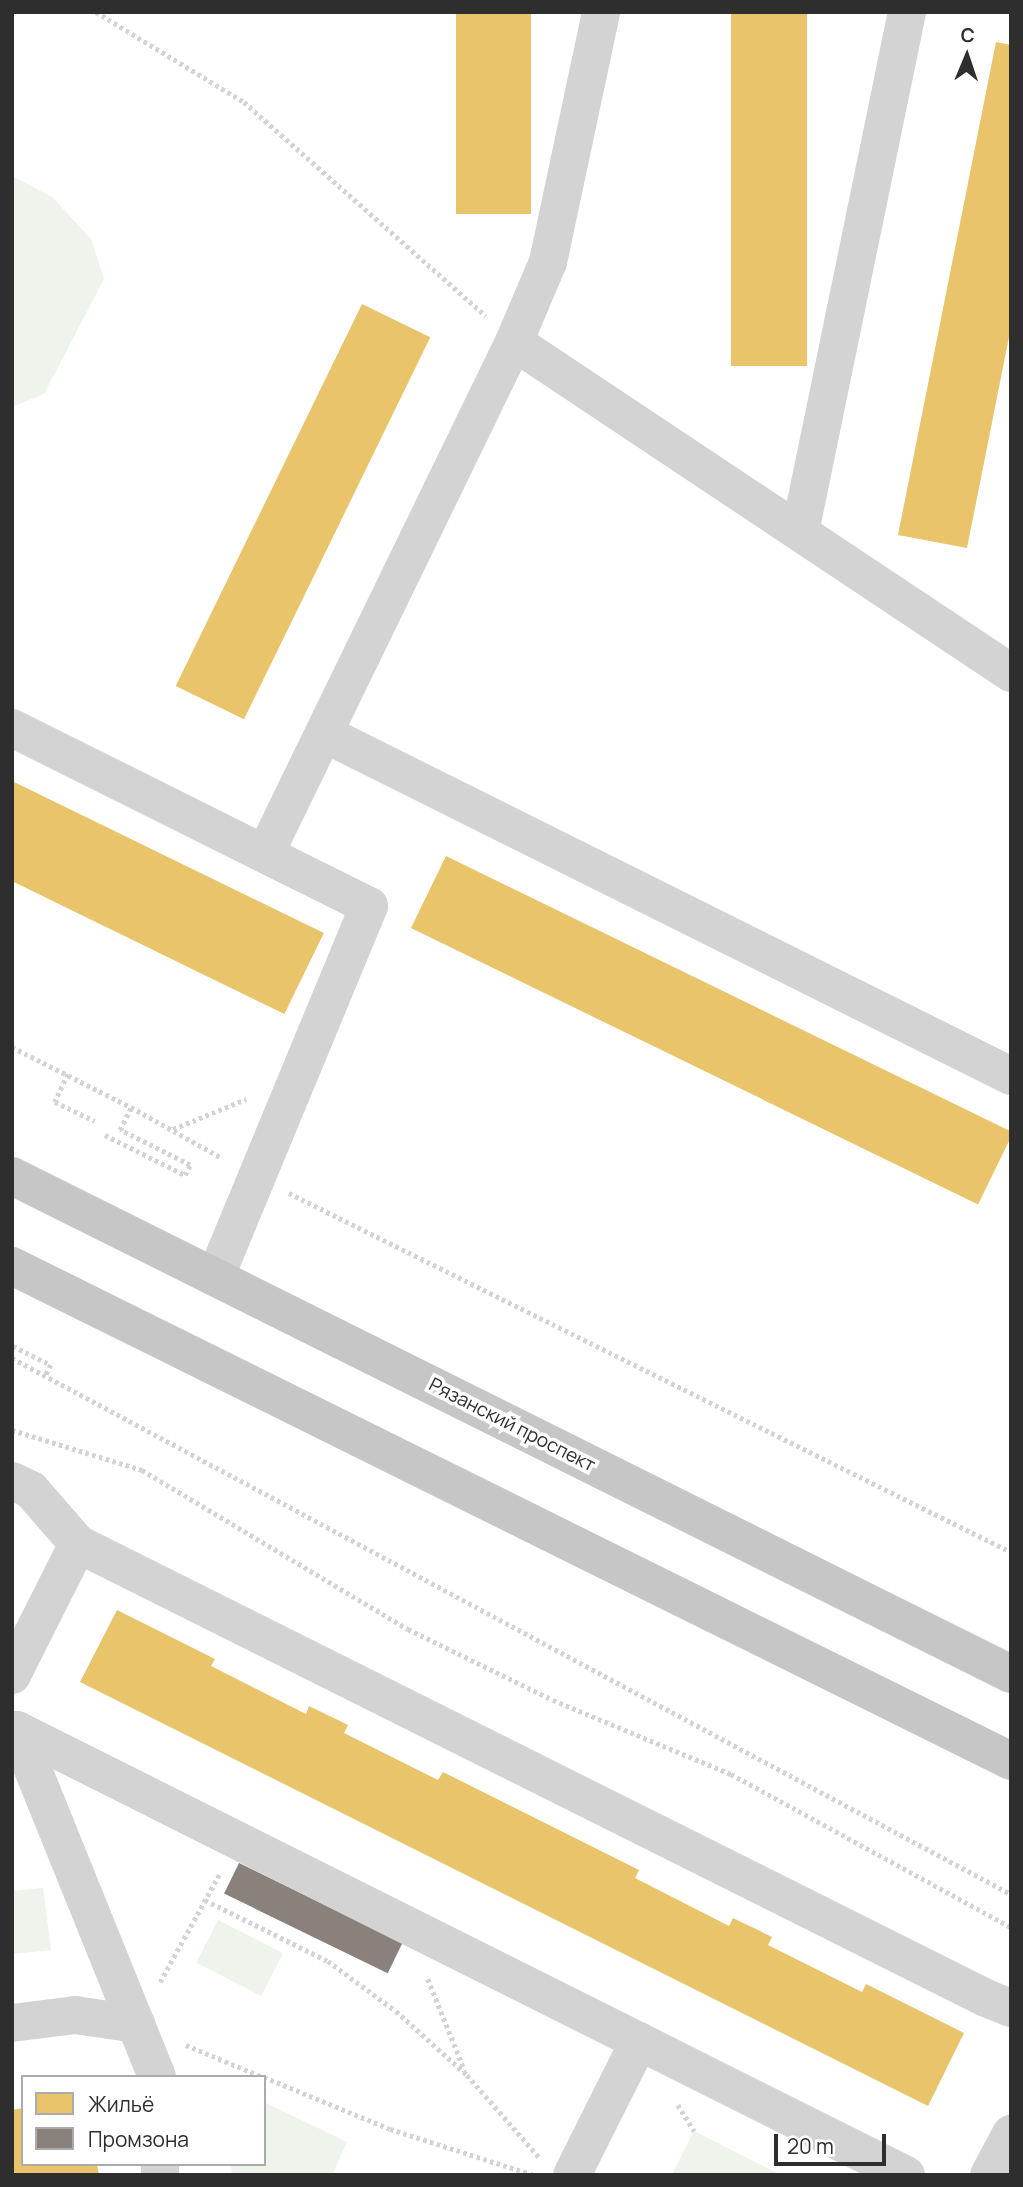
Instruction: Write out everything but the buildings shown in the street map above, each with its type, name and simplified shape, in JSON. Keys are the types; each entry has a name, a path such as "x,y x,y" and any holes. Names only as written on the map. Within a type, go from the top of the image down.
{"main road":[{"name":"Рязанский проспект","path":"12,1176 1011,1674"},
{"path":"12,1266 1011,1762"}],"lane":[{"path":"265,855 514,342 548,262 601,12"},
{"path":"800,532 907,12"},
{"path":"514,342 1011,673"},
{"path":"12,728 369,906 215,1277"},
{"path":"325,734 1011,1076"},
{"path":"12,1481 31,1490 78,1544 986,1998 1011,2007"},
{"path":"12,1675 78,1544"},
{"path":"14,1726 906,2175"},
{"path":"14,1726 156,2075"},
{"path":"12,2023 75,2015 136,2024"},
{"path":"557,2167 639,2041"},
{"path":"989,2175 1011,2134"}],"path":[{"path":"96,12 244,102 514,342"},
{"path":"12,1047 131,1107 255,1176 1011,1552"},
{"path":"68,1074 55,1102 95,1121"},
{"path":"173,1130 295,1079"},
{"path":"104,1135 186,1175 190,1165 120,1130 131,1107"},
{"path":"13,1346 51,1365 46,1375"},
{"path":"12,1357 1011,1894"},
{"path":"12,1430 142,1470 408,1629 553,1700 731,1774 1011,1927"},
{"path":"238,1841 136,2024 259,2075"},
{"path":"205,1900 328,1961 396,2011 467,2076 557,2167"},
{"path":"412,1927 439,2011 467,2076"},
{"path":"266,2078 390,2129 534,2175"}],"shaded area":[{"path":"12,176 52,197 91,239 104,279 44,394 12,407"},
{"path":"43,1888 51,1950 12,1954 12,1891"},
{"path":"218,1920 283,1953 261,1996 196,1963"},
{"path":"266,2103 347,2142 332,2175 232,2175 231,2166 266,2166"},
{"path":"694,2131 781,2175 672,2175"}]}
